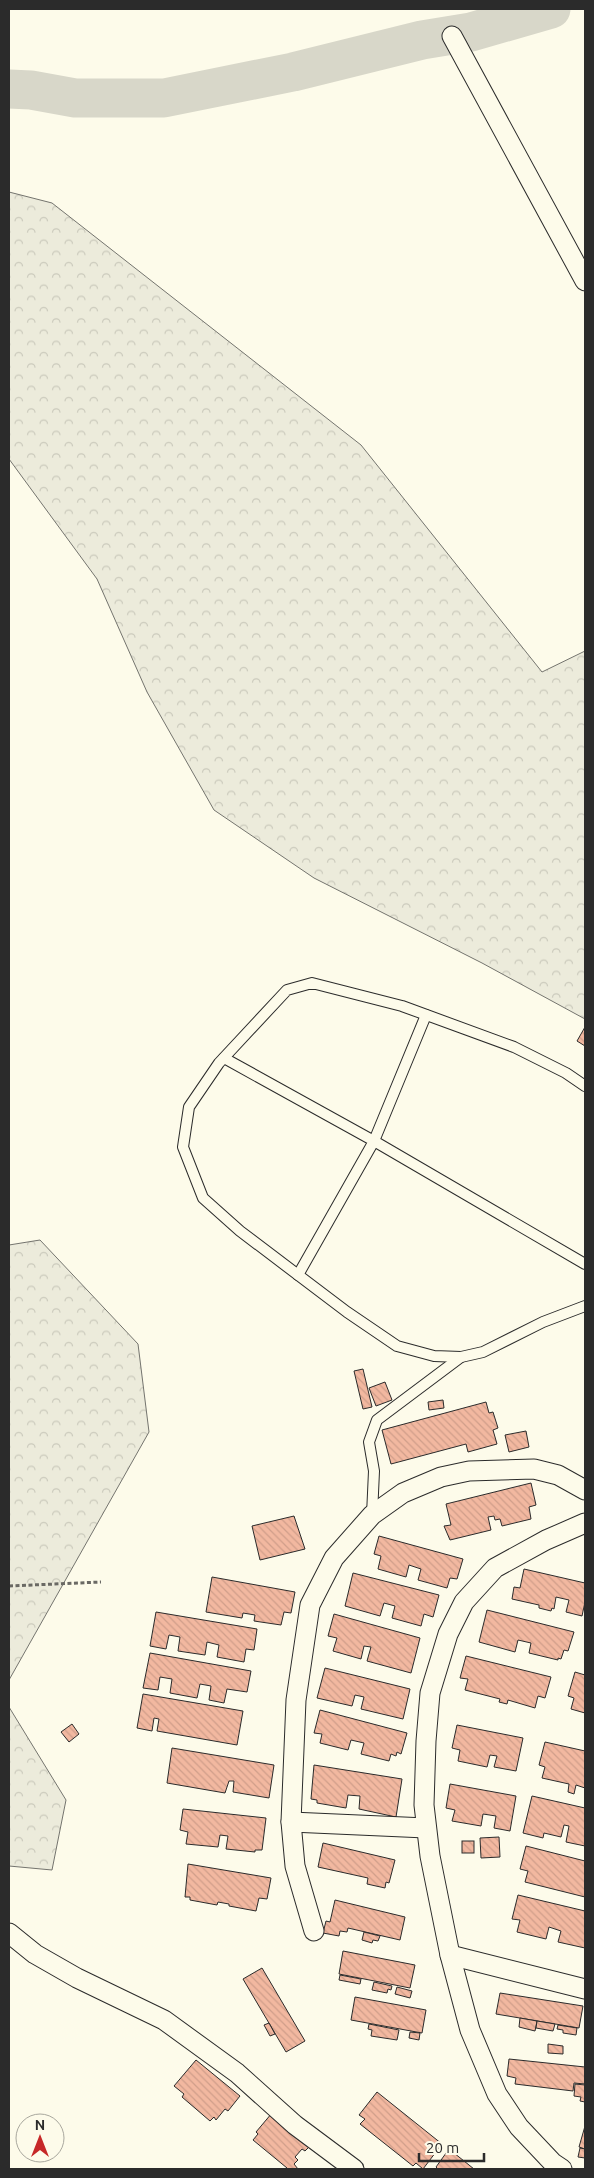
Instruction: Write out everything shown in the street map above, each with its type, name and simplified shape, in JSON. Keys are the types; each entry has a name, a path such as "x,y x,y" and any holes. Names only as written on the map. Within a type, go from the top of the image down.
{"street":[{"path":"452,36 585,281"},
{"path":"314,1931 295,1866 291,1822 296,1700 310,1605 334,1558 372,1515 403,1494 441,1477 469,1470 534,1469 558,1475 585,1490"},
{"path":"562,2169 553,2163 519,2127 496,2094 470,2030 450,1955 426,1828 426,1741 430,1692 448,1634 464,1602 495,1568 546,1540 585,1523"},
{"path":"291,1822 426,1828"},
{"path":"9,1933 35,1954 77,1978 164,2020 237,2073 295,2125 354,2169"},
{"path":"450,1955 585,1989"}],"lane":[{"path":"585,1086 566,1073 514,1047 426,1015 312,983 287,990 224,1058 189,1107 183,1147 203,1198 240,1231 347,1312 397,1346 434,1356 461,1357 483,1352 543,1322 585,1306"},
{"path":"298,1275 374,1141 426,1015"},
{"path":"224,1058 374,1141 585,1264"},
{"path":"372,1515 374,1470 369,1442 377,1420 461,1357"}],"path":[{"path":"9,1586 101,1582"}],"green space":[{"path":"9,192 52,203 361,445 542,672 585,651 585,1019 482,963 314,878 214,810 147,692 97,579 9,459"},
{"path":"40,1240 138,1344 149,1432 9,1680 9,1245"},
{"path":"9,1707 66,1800 52,1870 9,1866"}],"building":[{"path":"585,1027 585,1046 577,1041"},
{"path":"363,1369 372,1407 363,1409 354,1371"},
{"path":"385,1382 392,1400 376,1406 369,1388"},
{"path":"443,1400 444,1408 429,1410 428,1402"},
{"path":"486,1402 489,1413 493,1412 498,1428 493,1430 497,1444 468,1452 466,1444 391,1464 382,1430"},
{"path":"526,1431 529,1447 509,1452 505,1435"},
{"path":"531,1483 536,1505 529,1507 531,1519 502,1526 500,1519 495,1520 494,1516 488,1517 491,1530 450,1540 444,1526 451,1525 446,1504"},
{"path":"294,1516 305,1549 260,1560 252,1526"},
{"path":"379,1536 463,1559 457,1579 450,1578 447,1588 418,1580 421,1569 409,1565 406,1577 378,1569 381,1556 374,1554"},
{"path":"524,1569 585,1583 585,1602 582,1616 566,1612 569,1600 556,1597 554,1609 552,1608 551,1611 539,1608 539,1605 512,1599 514,1587 520,1588"},
{"path":"353,1573 439,1595 433,1617 424,1614 421,1626 392,1618 395,1606 384,1603 380,1616 345,1606"},
{"path":"212,1577 295,1592 291,1613 284,1612 281,1625 254,1621 255,1615 243,1613 242,1618 206,1612"},
{"path":"487,1610 574,1632 568,1651 564,1650 561,1659 558,1658 558,1660 529,1653 531,1643 518,1640 515,1652 479,1642"},
{"path":"156,1612 257,1629 254,1650 246,1649 244,1662 217,1657 219,1645 207,1642 205,1655 178,1651 180,1637 169,1635 166,1649 150,1646"},
{"path":"334,1614 420,1638 411,1673 367,1661 371,1647 364,1646 361,1659 333,1651 337,1638 328,1636"},
{"path":"150,1653 251,1671 247,1692 227,1689 224,1703 209,1700 211,1686 200,1684 197,1698 170,1693 172,1679 160,1677 158,1690 143,1688"},
{"path":"466,1656 551,1677 545,1698 538,1696 535,1708 508,1700 507,1704 499,1702 500,1699 465,1690 468,1679 460,1678"},
{"path":"325,1668 410,1689 403,1719 361,1709 364,1697 355,1695 352,1706 317,1698"},
{"path":"575,1672 585,1675 585,1713 571,1709 574,1698 568,1696"},
{"path":"143,1694 243,1711 237,1745 157,1731 159,1719 154,1718 152,1731 137,1728"},
{"path":"320,1710 407,1733 401,1754 397,1752 396,1756 391,1754 389,1761 361,1754 364,1743 351,1740 348,1750 320,1743 322,1734 314,1733"},
{"path":"72,1724 79,1734 69,1742 61,1732"},
{"path":"457,1725 523,1738 516,1771 494,1767 497,1756 490,1755 487,1767 458,1761 460,1750 452,1748"},
{"path":"545,1742 585,1751 585,1788 576,1785 574,1794 568,1792 569,1784 542,1778 545,1767 539,1765"},
{"path":"172,1748 274,1765 269,1798 233,1792 234,1781 229,1781 225,1793 167,1783"},
{"path":"314,1765 402,1779 396,1817 359,1809 360,1796 348,1795 346,1808 317,1803 317,1800 311,1799"},
{"path":"450,1784 516,1796 510,1831 494,1828 496,1816 483,1814 481,1826 452,1821 455,1810 446,1808"},
{"path":"532,1796 585,1808 585,1846 566,1842 569,1826 564,1825 561,1837 544,1833 543,1838 523,1833"},
{"path":"183,1809 266,1818 262,1850 255,1850 255,1852 226,1849 228,1836 220,1835 218,1847 186,1844 188,1832 180,1830"},
{"path":"499,1837 500,1857 481,1858 480,1838"},
{"path":"462,1841 474,1841 474,1853 462,1853"},
{"path":"323,1843 395,1860 389,1883 386,1882 385,1888 367,1884 368,1878 318,1867"},
{"path":"526,1846 585,1861 585,1897 525,1882 528,1871 520,1869"},
{"path":"188,1864 271,1878 267,1899 259,1898 256,1911 218,1902 217,1905 190,1900 190,1897 185,1897"},
{"path":"518,1895 585,1911 585,1948 558,1942 561,1931 549,1927 546,1939 517,1932 520,1920 512,1919"},
{"path":"335,1900 405,1917 400,1940 348,1928 347,1932 340,1931 339,1936 323,1933 326,1921 330,1922"},
{"path":"364,1932 380,1936 378,1941 373,1940 372,1943 362,1940"},
{"path":"343,1951 415,1965 410,1988 339,1974"},
{"path":"262,1968 305,2041 286,2052 243,1979"},
{"path":"340,1975 361,1979 360,1984 339,1980"},
{"path":"374,1982 392,1986 391,1990 388,1989 387,1993 372,1990"},
{"path":"397,1987 412,1991 410,1998 395,1994"},
{"path":"500,1993 583,2006 579,2028 496,2014"},
{"path":"355,1997 426,2010 422,2033 351,2020"},
{"path":"520,2018 537,2021 535,2031 519,2027"},
{"path":"537,2021 555,2024 553,2031 536,2028"},
{"path":"269,2023 275,2034 270,2036 264,2025"},
{"path":"369,2024 399,2030 397,2040 371,2036 372,2030 368,2029"},
{"path":"558,2025 577,2028 576,2035 563,2033 563,2030 557,2029"},
{"path":"410,2032 420,2033 419,2040 409,2038"},
{"path":"548,2044 563,2046 563,2054 548,2053"},
{"path":"509,2059 585,2067 585,2084 574,2083 573,2091 515,2084 516,2078 507,2076"},
{"path":"196,2060 240,2096 228,2111 225,2109 216,2120 214,2117 210,2121 182,2097 184,2094 174,2086"},
{"path":"575,2084 585,2085 585,2102 580,2101 581,2097 574,2096"},
{"path":"377,2092 442,2144 423,2169 416,2163 413,2166 360,2124 365,2119 359,2115"},
{"path":"272,2113 309,2147 305,2151 302,2149 295,2157 298,2160 294,2164 298,2169 285,2169 287,2168 253,2140 258,2134 256,2132"},
{"path":"585,2126 585,2149 579,2147"},
{"path":"580,2148 585,2149 585,2158 578,2157"},
{"path":"449,2149 474,2169 438,2169 436,2167"}],"waterway":[{"path":"9,89 31,90 75,98 164,98 293,72 422,40 471,32 551,9"}]}
